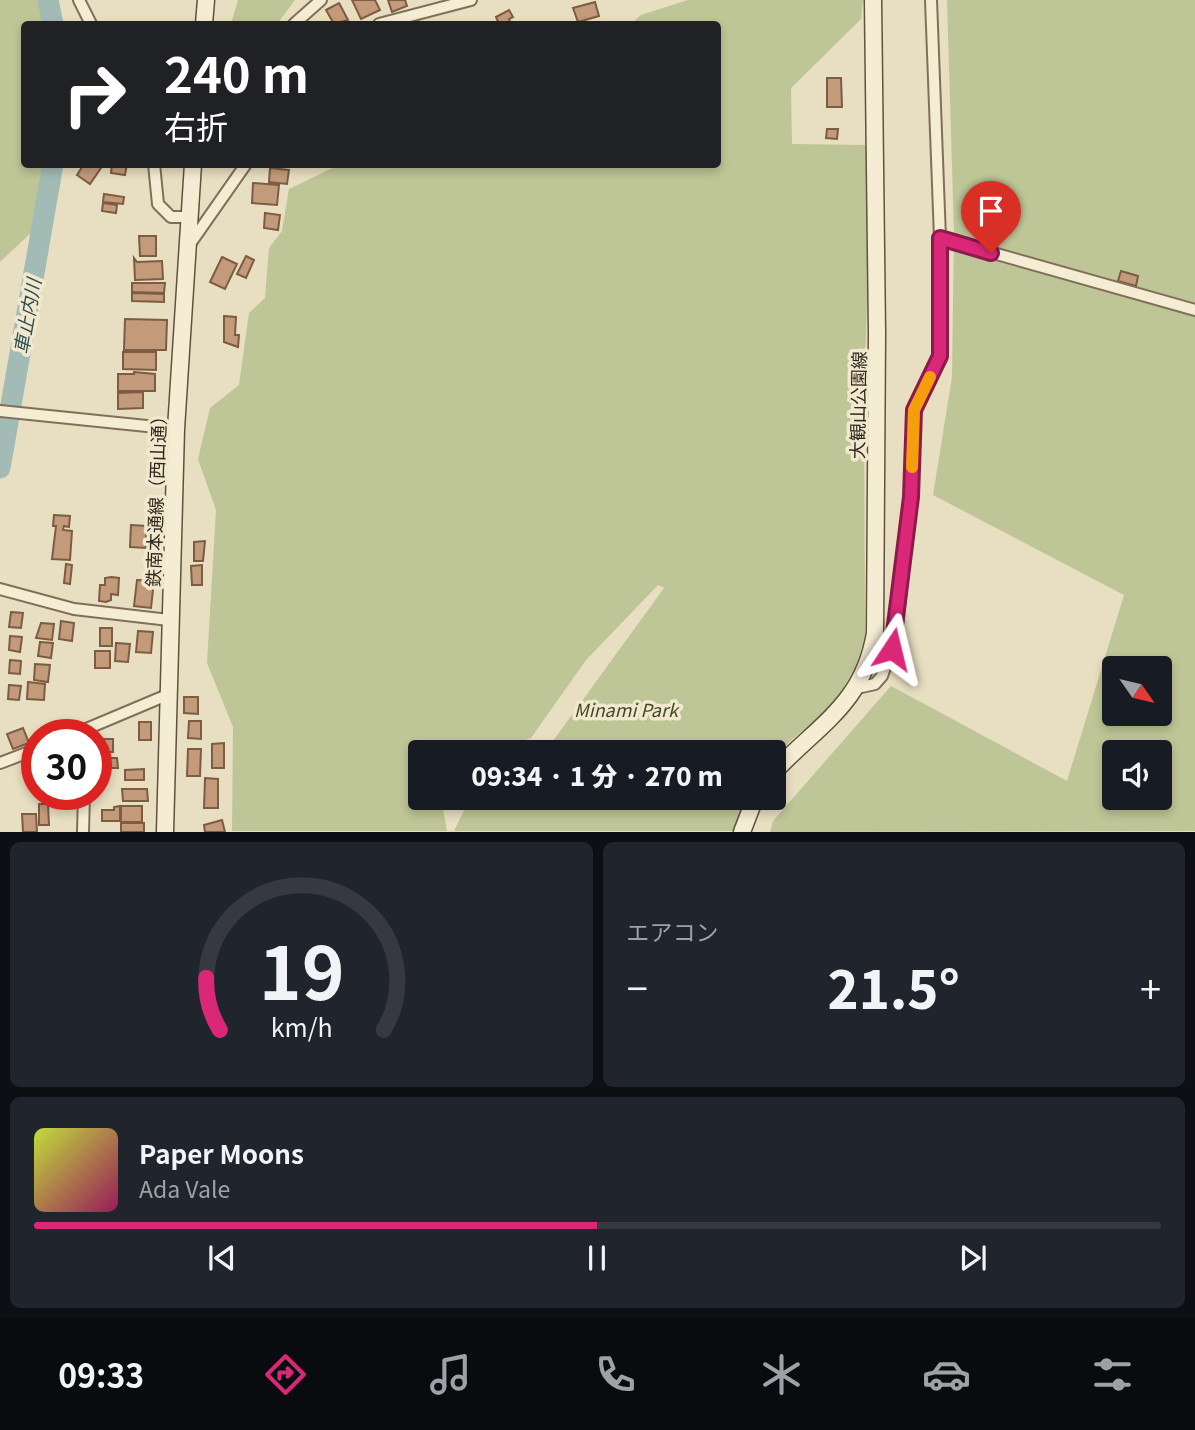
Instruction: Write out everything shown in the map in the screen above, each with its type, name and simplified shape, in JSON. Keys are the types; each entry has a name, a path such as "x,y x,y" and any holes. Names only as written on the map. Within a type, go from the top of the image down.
{"main road":[{"path":"204,21 206,0"},
{"name":"大観山公園線","path":"786,760 857,688 869,663 875,633 877,333 873,0"},
{"name":"鉄南本通線（西山通）","path":"165,831 176,429 190,244 193,168"},
{"path":"742,831 750,810"}],"street":[{"path":"79,0 89,21"},
{"path":"297,21 321,0"},
{"path":"390,21 471,0"},
{"path":"857,688 875,684 882,676 896,636 911,497 914,410 940,356 940,238 932,0"},
{"path":"154,168 158,204 171,216 189,217"},
{"path":"190,244 243,168"},
{"path":"940,238 1195,310"},
{"path":"2,411 176,429"},
{"path":"0,589 74,608 169,620"},
{"path":"112,720 167,695"},
{"path":"0,763 21,755"},
{"path":"83,831 84,810"}],"green space":[{"path":"0,0 40,0 44,21 21,21 21,168 44,168 36,228 0,262"},
{"path":"238,0 295,0 279,21 232,21"},
{"name":"Minami Park","path":"688,0 863,0 861,19 791,88 792,144 866,145 868,265 864,405 865,634 855,664 833,702 786,745 786,740 554,740 664,588 658,585 586,660 531,738 408,740 408,810 443,810 447,831 232,831 233,727 207,663 216,510 198,459 210,408 239,385 249,313 265,298 269,248 282,231 289,189 333,168 721,168 721,21 634,21 641,15"},
{"path":"947,0 1195,0 1195,831 770,832 773,821 783,810 786,810 786,806 891,686 1067,781 1102,667 1102,726 1172,726 1172,656 1105,656 1124,595 933,495 952,377 954,233"},
{"path":"464,810 741,810 733,831 454,831"}],"building":[{"path":"352,0 375,0 380,10 361,19"},
{"path":"388,0 405,0 407,6 392,12"},
{"path":"595,2 599,16 578,21 573,8"},
{"path":"339,3 348,20 332,21 326,10"},
{"path":"509,10 513,17 510,21 498,21 496,17"},
{"path":"827,78 841,78 842,107 827,107"},
{"path":"827,129 838,129 837,139 826,138"},
{"path":"81,168 101,168 90,184 77,175"},
{"path":"112,168 126,168 125,175 111,173"},
{"path":"270,168 289,170 287,184 269,182"},
{"path":"253,183 279,185 277,205 252,203"},
{"path":"104,194 124,197 123,204 103,202"},
{"path":"103,203 117,205 116,213 102,211"},
{"path":"265,213 280,215 278,230 264,228"},
{"path":"139,236 156,236 156,256 140,256"},
{"path":"246,256 254,260 246,278 237,274"},
{"path":"222,257 237,264 225,289 210,282"},
{"path":"134,258 137,262 162,261 163,279 135,280"},
{"path":"1121,271 1138,276 1136,286 1118,281"},
{"path":"132,283 165,283 164,293 132,292"},
{"path":"132,293 164,294 164,302 132,301"},
{"path":"224,316 236,317 235,335 239,335 238,347 224,342"},
{"path":"125,319 167,320 166,350 124,350"},
{"path":"123,352 156,352 156,370 123,369"},
{"path":"118,374 155,374 155,391 118,391"},
{"path":"143,392 143,408 118,409 118,393"},
{"path":"54,515 70,516 69,527 64,526 63,530 72,531 70,560 52,559 56,526 53,526"},
{"path":"131,525 146,526 146,548 130,547"},
{"path":"205,541 203,561 194,561 194,542"},
{"path":"66,564 72,565 70,584 64,583"},
{"path":"202,565 202,585 192,585 191,566"},
{"path":"105,578 119,578 118,595 111,594 111,600 106,602 99,601 100,585 105,585"},
{"path":"137,580 154,581 151,608 134,606"},
{"path":"11,612 23,613 21,628 9,627"},
{"path":"61,621 74,623 72,641 59,639"},
{"path":"41,623 54,624 52,640 36,638"},
{"path":"100,628 112,628 112,646 100,646"},
{"path":"138,631 153,632 151,653 136,652"},
{"path":"10,636 22,637 20,652 9,650"},
{"path":"40,642 53,643 51,658 38,656"},
{"path":"116,643 130,644 128,662 115,661"},
{"path":"95,651 110,651 110,668 95,668"},
{"path":"10,660 21,661 20,674 9,673"},
{"path":"35,664 50,665 48,682 34,680"},
{"path":"28,682 45,684 44,700 27,699"},
{"path":"9,685 21,686 19,700 8,699"},
{"path":"184,697 198,697 198,714 184,713"},
{"path":"189,721 201,721 201,739 188,738"},
{"path":"139,722 151,722 151,740 139,740"},
{"path":"21,729 21,746 13,749 7,734"},
{"path":"224,743 224,768 212,768 212,744"},
{"path":"188,749 201,749 200,776 187,776"},
{"path":"112,758 117,758 118,768 112,768"},
{"path":"144,769 144,780 125,780 125,770"},
{"path":"205,778 218,779 218,808 204,808"},
{"path":"122,789 147,789 148,801 123,801"},
{"path":"120,806 120,821 102,821 102,810 114,810 114,807"},
{"path":"121,806 142,806 142,822 121,822"},
{"path":"39,810 48,810 49,825 39,825"},
{"path":"22,814 36,814 37,832 23,832"},
{"path":"222,820 225,832 205,832 204,825"},
{"path":"121,823 144,823 144,832 121,832"}],"waterway":[{"name":"車止内川","path":"48,0 52,21"},
{"name":"車止内川","path":"0,468 52,168"}],"slow traffic":[{"path":"912,467 915,404 930,377"}],"route":[{"path":"892,649 896,636 911,497 914,410 940,356 940,238 991,253"}]}
